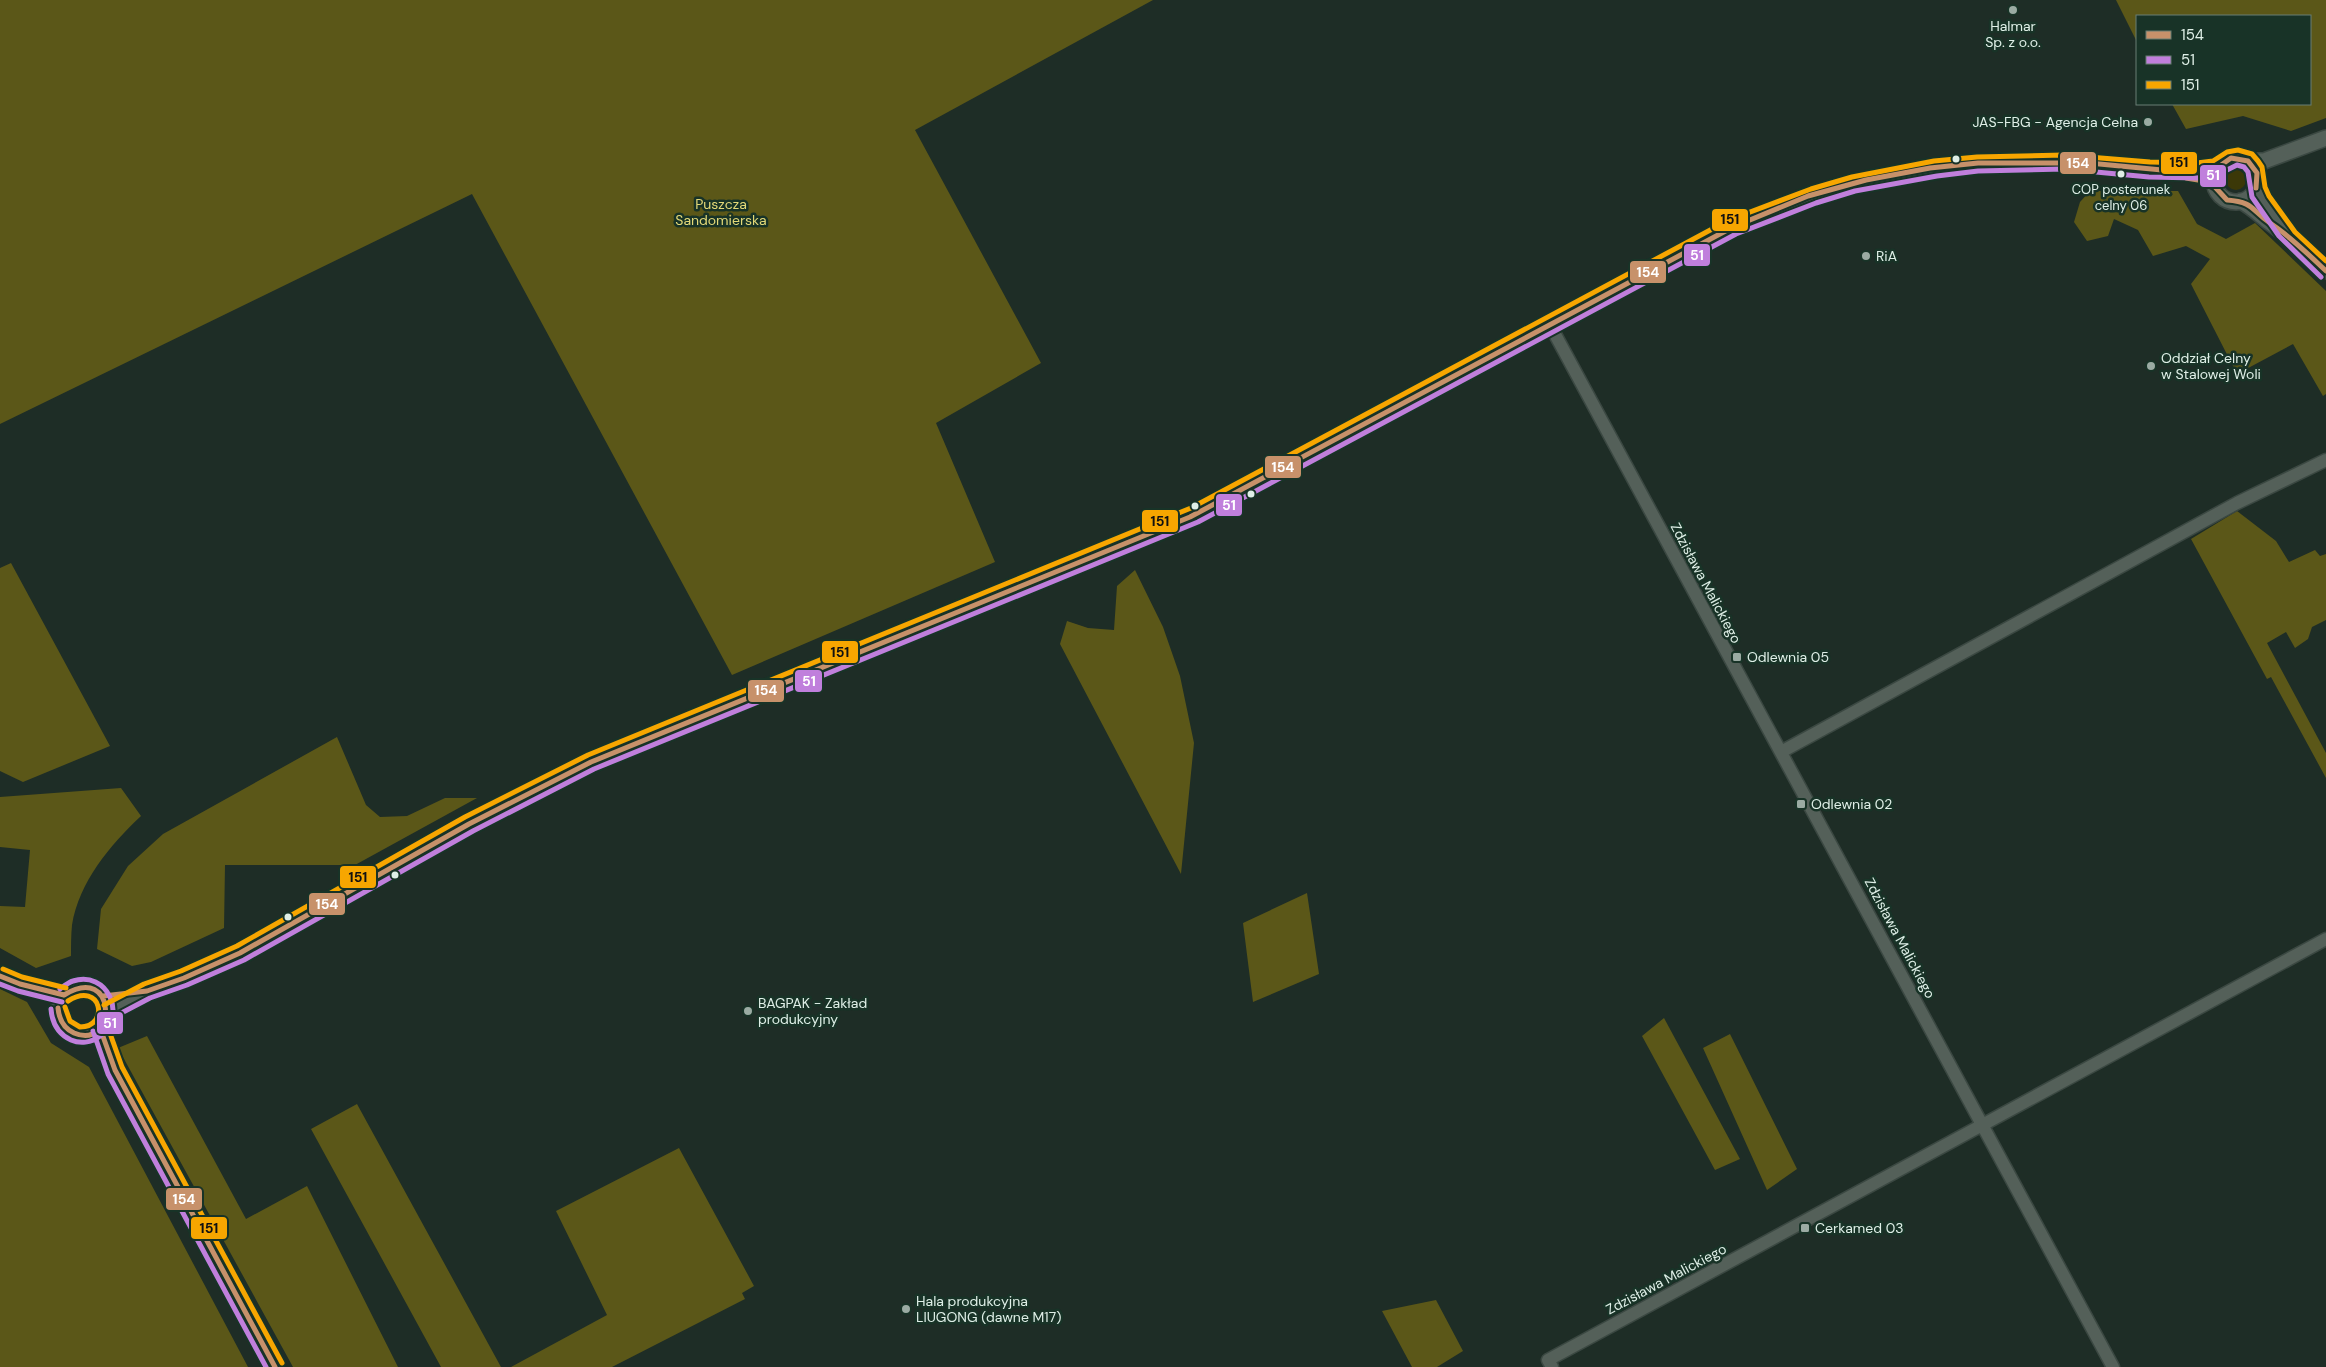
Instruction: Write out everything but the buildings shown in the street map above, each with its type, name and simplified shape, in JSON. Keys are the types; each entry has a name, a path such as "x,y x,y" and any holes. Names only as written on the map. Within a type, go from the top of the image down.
{"street":[{"path":"2326,138 2309,146 2264,161 2232,158 2221,163 2217,168 2214,181 2218,192 2227,200 2241,201 2253,207 2268,222 2285,232 2326,271"},
{"path":"2241,201 2253,194 2257,184 2269,171 2309,146"},
{"path":"2248,161 2257,173 2257,184 2285,232"},
{"path":"107,1012 103,996 92,988 84,986 76,987 61,1001 62,1023 67,1029 74,1033 94,1031 107,1012 147,991 184,978 240,953 469,824 591,762 1194,515 1733,226 1770,210 1841,186 1930,168 1978,163 2089,163 2162,170 2217,168"},
{"path":"2162,170 2186,178 2204,181 2215,187"},
{"name":"Zdzisława Malickiego","path":"1550,325 1983,1125 1548,1360 1552,1367"},
{"path":"1780,752 2236,503 2326,460"},
{"path":"2113,1367 1983,1125 2326,939"},
{"path":"0,976 61,1001"},
{"path":"103,996 147,991"},
{"path":"94,1031 275,1367"}],"shaded area":[{"path":"2236,170 2243,173 2246,180 2243,187 2236,190 2229,187 2226,180 2229,173"}],"green space":[{"name":"Puszcza Sandomierska","path":"0,0 1153,0 915,130 1041,363 936,423 995,562 732,675 472,194 0,424"},
{"path":"2116,0 2326,0 2326,118 2291,131 2243,116 2186,129 2173,105 2311,105 2311,15 2136,15 2136,40"},
{"path":"2090,191 2178,191 2197,224 2226,239 2255,223 2326,291 2326,394 2323,396 2293,344 2237,374 2191,284 2210,259 2186,246 2153,256 2138,230 2114,219 2108,236 2087,241 2074,222 2080,202"},
{"path":"2237,511 2276,541 2289,562 2315,550 2320,556 2326,554 2326,620 2312,627 2308,639 2295,648 2286,632 2267,643 2326,753 2326,778 2271,677 2267,679 2191,539"},
{"path":"11,563 110,746 23,782 0,771 0,568"},
{"path":"1135,570 1163,627 1180,676 1194,743 1181,874 1060,644 1067,621 1088,628 1114,630 1117,586"},
{"path":"337,737 366,805 380,817 407,816 445,798 477,798 355,865 225,865 224,928 151,962 132,966 97,949 101,909 128,866 163,834"},
{"path":"121,788 141,816 107,852 81,894 72,925 71,956 36,968 0,948 0,906 25,907 30,850 0,847 0,797"},
{"path":"1307,893 1319,974 1253,1002 1243,923"},
{"path":"0,989 27,1002 51,1043 89,1067 248,1367 0,1367"},
{"path":"1664,1018 1740,1159 1715,1170 1642,1036"},
{"path":"1730,1034 1797,1169 1767,1190 1703,1048"},
{"path":"147,1036 246,1219 307,1186 398,1367 293,1367 118,1048"},
{"path":"357,1104 501,1367 441,1367 311,1129"},
{"path":"679,1148 754,1286 742,1293 745,1299 612,1367 511,1367 607,1315 556,1211"},
{"path":"1436,1300 1463,1351 1437,1367 1412,1367 1382,1311"}],"transit line":[{"name":"151","path":"104,1005 144,984 181,971 237,946 465,817 588,755 1191,508 1729,220 1811,189 1852,177 1934,161 1977,157 2064,155 2150,162 2197,163 2213,161 2227,152 2238,150 2252,154 2258,161 2262,167 2265,187 2269,196 2295,232 2326,261"},
{"name":"154","path":"2217,168 2231,158 2248,161 2257,173 2256,188"},
{"name":"154","path":"103,996 147,991 184,978 240,953 469,824 591,762 1190,517 1733,227 1808,196 1866,180 1930,168 1978,163 2089,163 2162,170 2186,178 2204,181 2215,187 2227,200 2252,207 2326,271"},
{"name":"51","path":"110,1019 150,998 187,985 244,960 473,831 594,769 1198,522 1736,234 1816,203 1855,191 1937,176 1978,171 2064,169 2149,177 2197,178 2217,175 2237,165 2244,167 2248,172 2252,197 2279,236 2321,277"},
{"name":"151","path":"3,969 22,977 66,988"},
{"name":"154","path":"0,976 20,984 64,995"},
{"name":"51","path":"51,1009 54,1023 59,1031 74,1041 86,1042 93,1040 100,1036 108,1027 112,1017 113,1006 110,996 104,988 95,982 85,979 71,982 60,989"},
{"name":"51","path":"0,984 18,991 62,1002"},
{"name":"154","path":"58,1008 62,1023 74,1033 88,1035 98,1030 104,1020 105,1008 102,997 94,990 82,988 64,995"},
{"name":"151","path":"65,1007 70,1021 80,1027 89,1025 96,1020 98,1006 95,1000 88,996 80,996 68,1001"},
{"name":"151","path":"107,1025 122,1067 282,1363"},
{"name":"154","path":"100,1028 115,1070 275,1367"},
{"name":"51","path":"93,1031 108,1074 266,1367"}],"place":[{"name":"Halmar Sp. z o.o.","path":"2013,10"},
{"name":"JAS-FBG - Agencja Celna","path":"2148,122"},
{"name":"COP posterunek celny 06","path":"2121,174"},
{"name":"RiA","path":"1866,256"},
{"name":"Oddział Celny w Stalowej Woli","path":"2151,366"},
{"name":"Odlewnia 05","path":"1737,657"},
{"name":"Odlewnia 02","path":"1801,804"},
{"name":"BAGPAK - Zakład produkcyjny","path":"748,1011"},
{"name":"Cerkamed 03","path":"1805,1228"},
{"name":"Hala produkcyjna LIUGONG (dawne M17)","path":"906,1309"}]}
